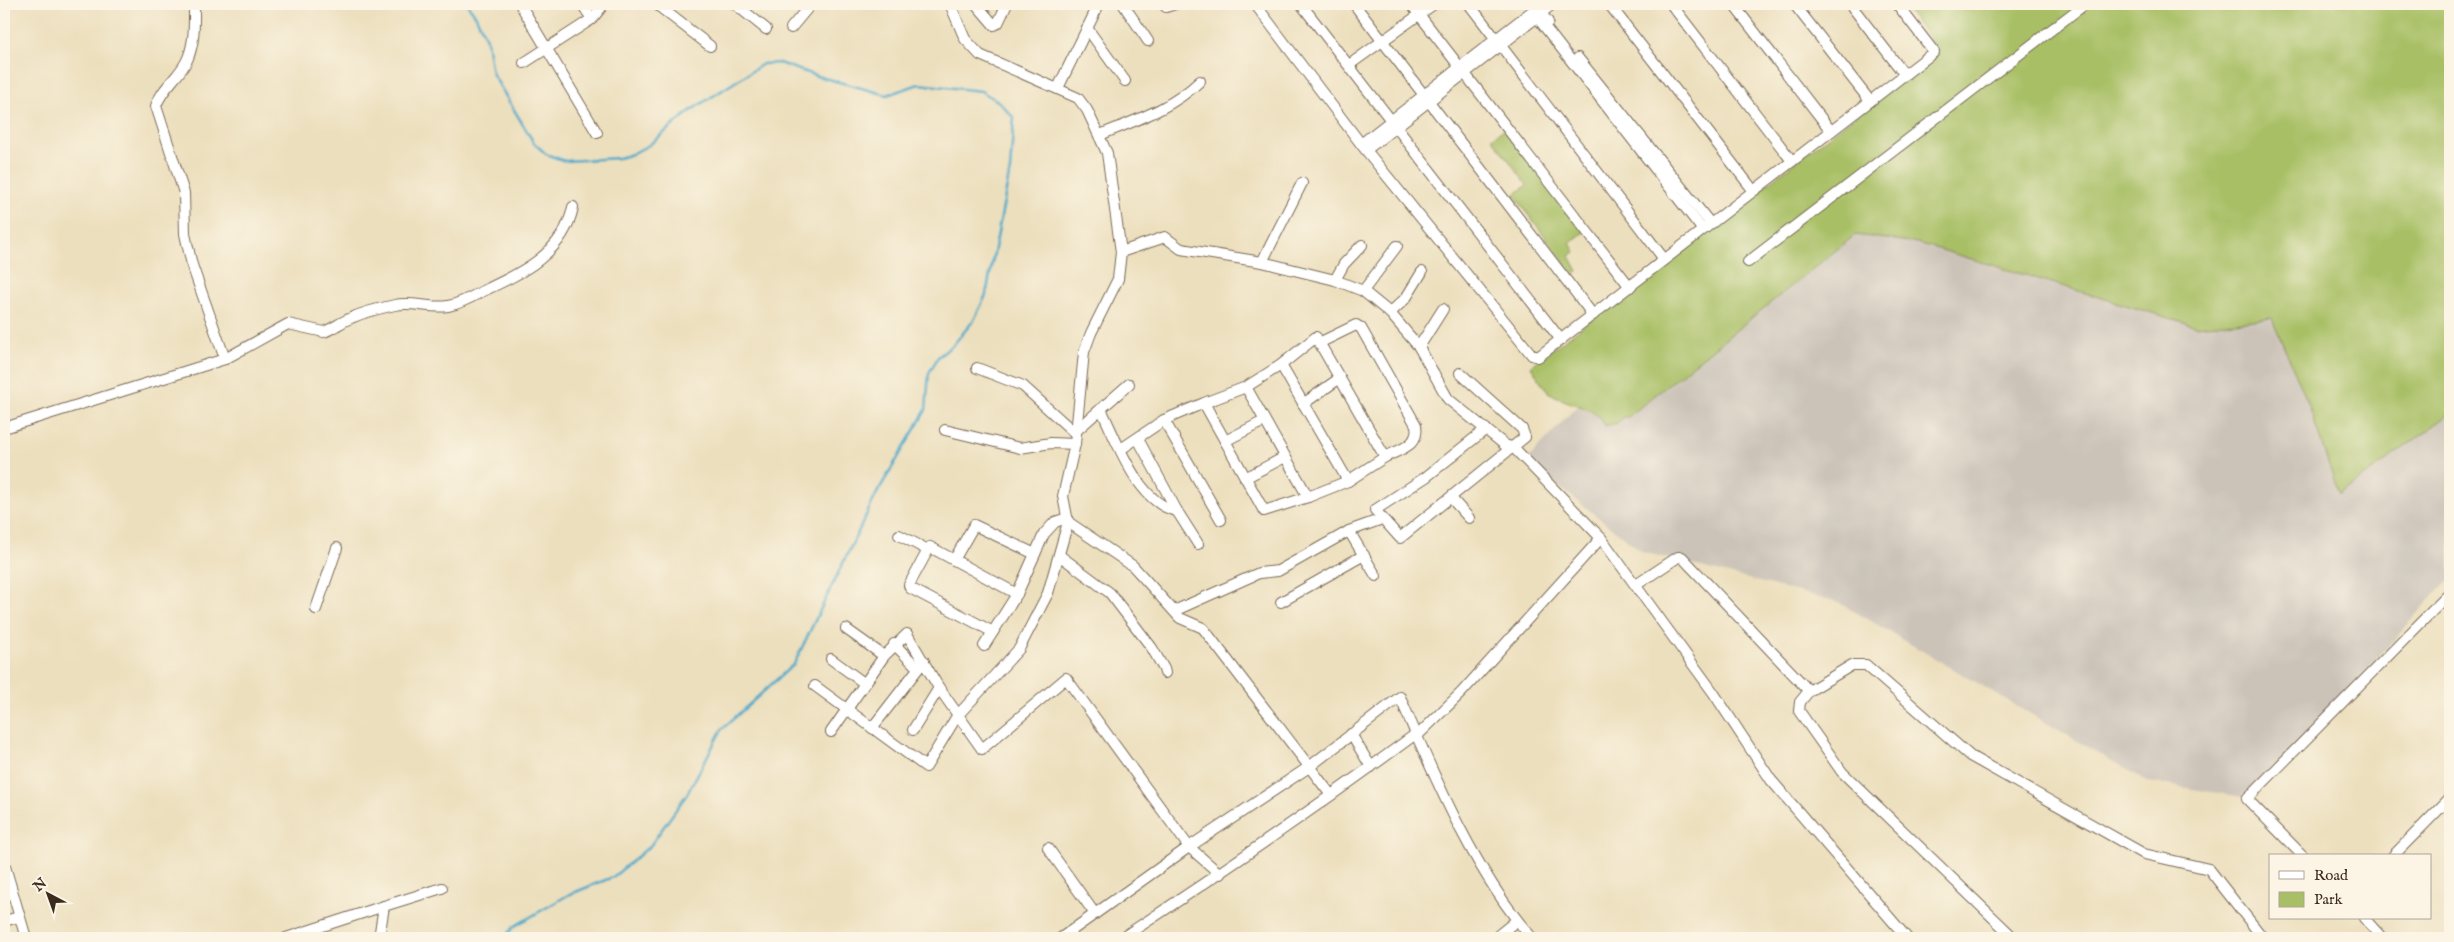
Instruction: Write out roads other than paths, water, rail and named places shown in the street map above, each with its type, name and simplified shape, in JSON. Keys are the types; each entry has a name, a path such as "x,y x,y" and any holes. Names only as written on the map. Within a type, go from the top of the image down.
{"street":[{"path":"194,4 194,33 188,59 159,94 156,106 184,193 185,234 192,265 225,359"},
{"path":"520,4 597,133"},
{"path":"582,4 592,19"},
{"path":"524,63 592,19 604,4"},
{"path":"656,4 710,46"},
{"path":"735,4 766,29"},
{"path":"791,28 811,4"},
{"path":"815,686 926,767 957,716 1019,649 1048,593 1059,556 1068,520 1063,496 1076,436 1084,352 1118,279 1121,252 1107,153 1100,134 1078,98 980,55 965,39 950,4"},
{"path":"976,4 994,25 998,23 1007,4"},
{"path":"1058,88 1099,4"},
{"path":"1123,4 1148,41"},
{"path":"1163,4 1166,7 1175,4"},
{"path":"1256,4 1363,147 1532,355 1538,357 1542,356 1706,226 1934,52 1897,4"},
{"path":"1302,4 1561,340"},
{"path":"1354,4 1593,315"},
{"path":"1411,4 1630,287"},
{"path":"1349,66 1434,4"},
{"path":"1469,4 1664,259"},
{"path":"1363,147 1498,42 1535,9 1554,4"},
{"path":"1609,4 1753,190"},
{"path":"1671,4 1792,161"},
{"path":"1733,4 1831,131"},
{"path":"1794,4 1870,101"},
{"path":"1850,4 1905,75"},
{"path":"1748,262 2085,4"},
{"path":"1535,9 1706,226"},
{"path":"1087,28 1125,81"},
{"path":"1100,134 1161,111 1185,95 1200,81"},
{"path":"1262,262 1302,183"},
{"path":"4,428 225,359 288,324 324,332 351,318 395,305 409,303 447,306 460,302 519,275 540,259 560,240 570,225 574,207"},
{"path":"1121,252 1165,237 1181,249 1262,262 1335,280 1363,291 1390,313 1419,347 1448,399 1505,445 1514,448 1601,538 1713,692 1771,780 1907,938"},
{"path":"1335,280 1344,264 1362,245"},
{"path":"1363,291 1397,246"},
{"path":"1390,313 1406,298 1422,272"},
{"path":"1419,347 1443,309"},
{"path":"1204,403 1264,511 1308,497 1348,480 1415,442 1418,435 1416,425 1361,328 1356,325 1350,327 1319,343"},
{"path":"1120,449 1138,439 1164,420 1246,387 1281,365 1316,337 1386,457"},
{"path":"1281,365 1348,480"},
{"path":"977,368 1027,388 1076,436"},
{"path":"1460,373 1522,429 1525,437 1514,448 1400,538 1375,510 1426,477 1486,429"},
{"path":"1303,404 1340,378"},
{"path":"945,430 1020,448 1051,443 1076,436 1101,409 1129,384"},
{"path":"1246,387 1308,497"},
{"path":"1101,409 1140,487 1167,509 1177,511"},
{"path":"1164,420 1221,520"},
{"path":"1225,441 1264,420"},
{"path":"1138,439 1177,511 1198,544"},
{"path":"1245,478 1285,458"},
{"path":"1451,498 1469,518"},
{"path":"1174,611 1259,573 1278,570 1350,531 1382,519"},
{"path":"984,646 1017,594 1044,534 1056,522 1068,520 1133,566 1180,618 1203,628 1331,795"},
{"path":"954,560 974,525 1035,554"},
{"path":"1350,531 1376,576"},
{"path":"899,535 928,550"},
{"path":"1122,938 1220,874 1414,736 1417,736 1461,693 1601,538"},
{"path":"993,632 910,588 909,585 928,550 930,547 1017,594"},
{"path":"316,609 336,548"},
{"path":"1281,602 1364,555"},
{"path":"1059,556 1110,593 1129,621 1152,648 1165,674"},
{"path":"1636,586 1678,557 1682,557 1809,691"},
{"path":"2302,854 2247,799 2450,593"},
{"path":"846,629 884,656"},
{"path":"831,732 884,656 894,644 907,634 921,664 982,749 1066,678 1189,847 1220,874"},
{"path":"894,644 921,664"},
{"path":"831,659 864,683"},
{"path":"872,728 921,664"},
{"path":"2014,938 1842,772 1799,711 1800,702 1809,691 1852,664 1866,665 1970,756 2144,854 2209,869 2263,938"},
{"path":"913,730 939,688"},
{"path":"1061,938 1189,847 1309,767 1400,697 1462,833 1516,921 1532,938"},
{"path":"1351,734 1371,767"},
{"path":"2394,854 2450,798"},
{"path":"1048,848 1094,914"},
{"path":"4,863 26,938"},
{"path":"286,938 442,888"},
{"path":"378,938 384,906"},
{"path":"4,921 19,916"},
{"path":"2366,920 2382,938"},
{"path":"1495,938 1516,921"}],"waterway":[{"path":"467,4 476,16 487,41 492,73 534,143 546,154 565,161 619,158 632,154 649,145 693,109 763,64 779,63 817,76 887,95 919,84 981,91 999,102 1014,118 1010,170 986,295 974,320 953,345 938,357 929,373 926,410 877,493 794,664 722,729 687,794 650,846 613,877 568,895 515,926 503,938"}]}
